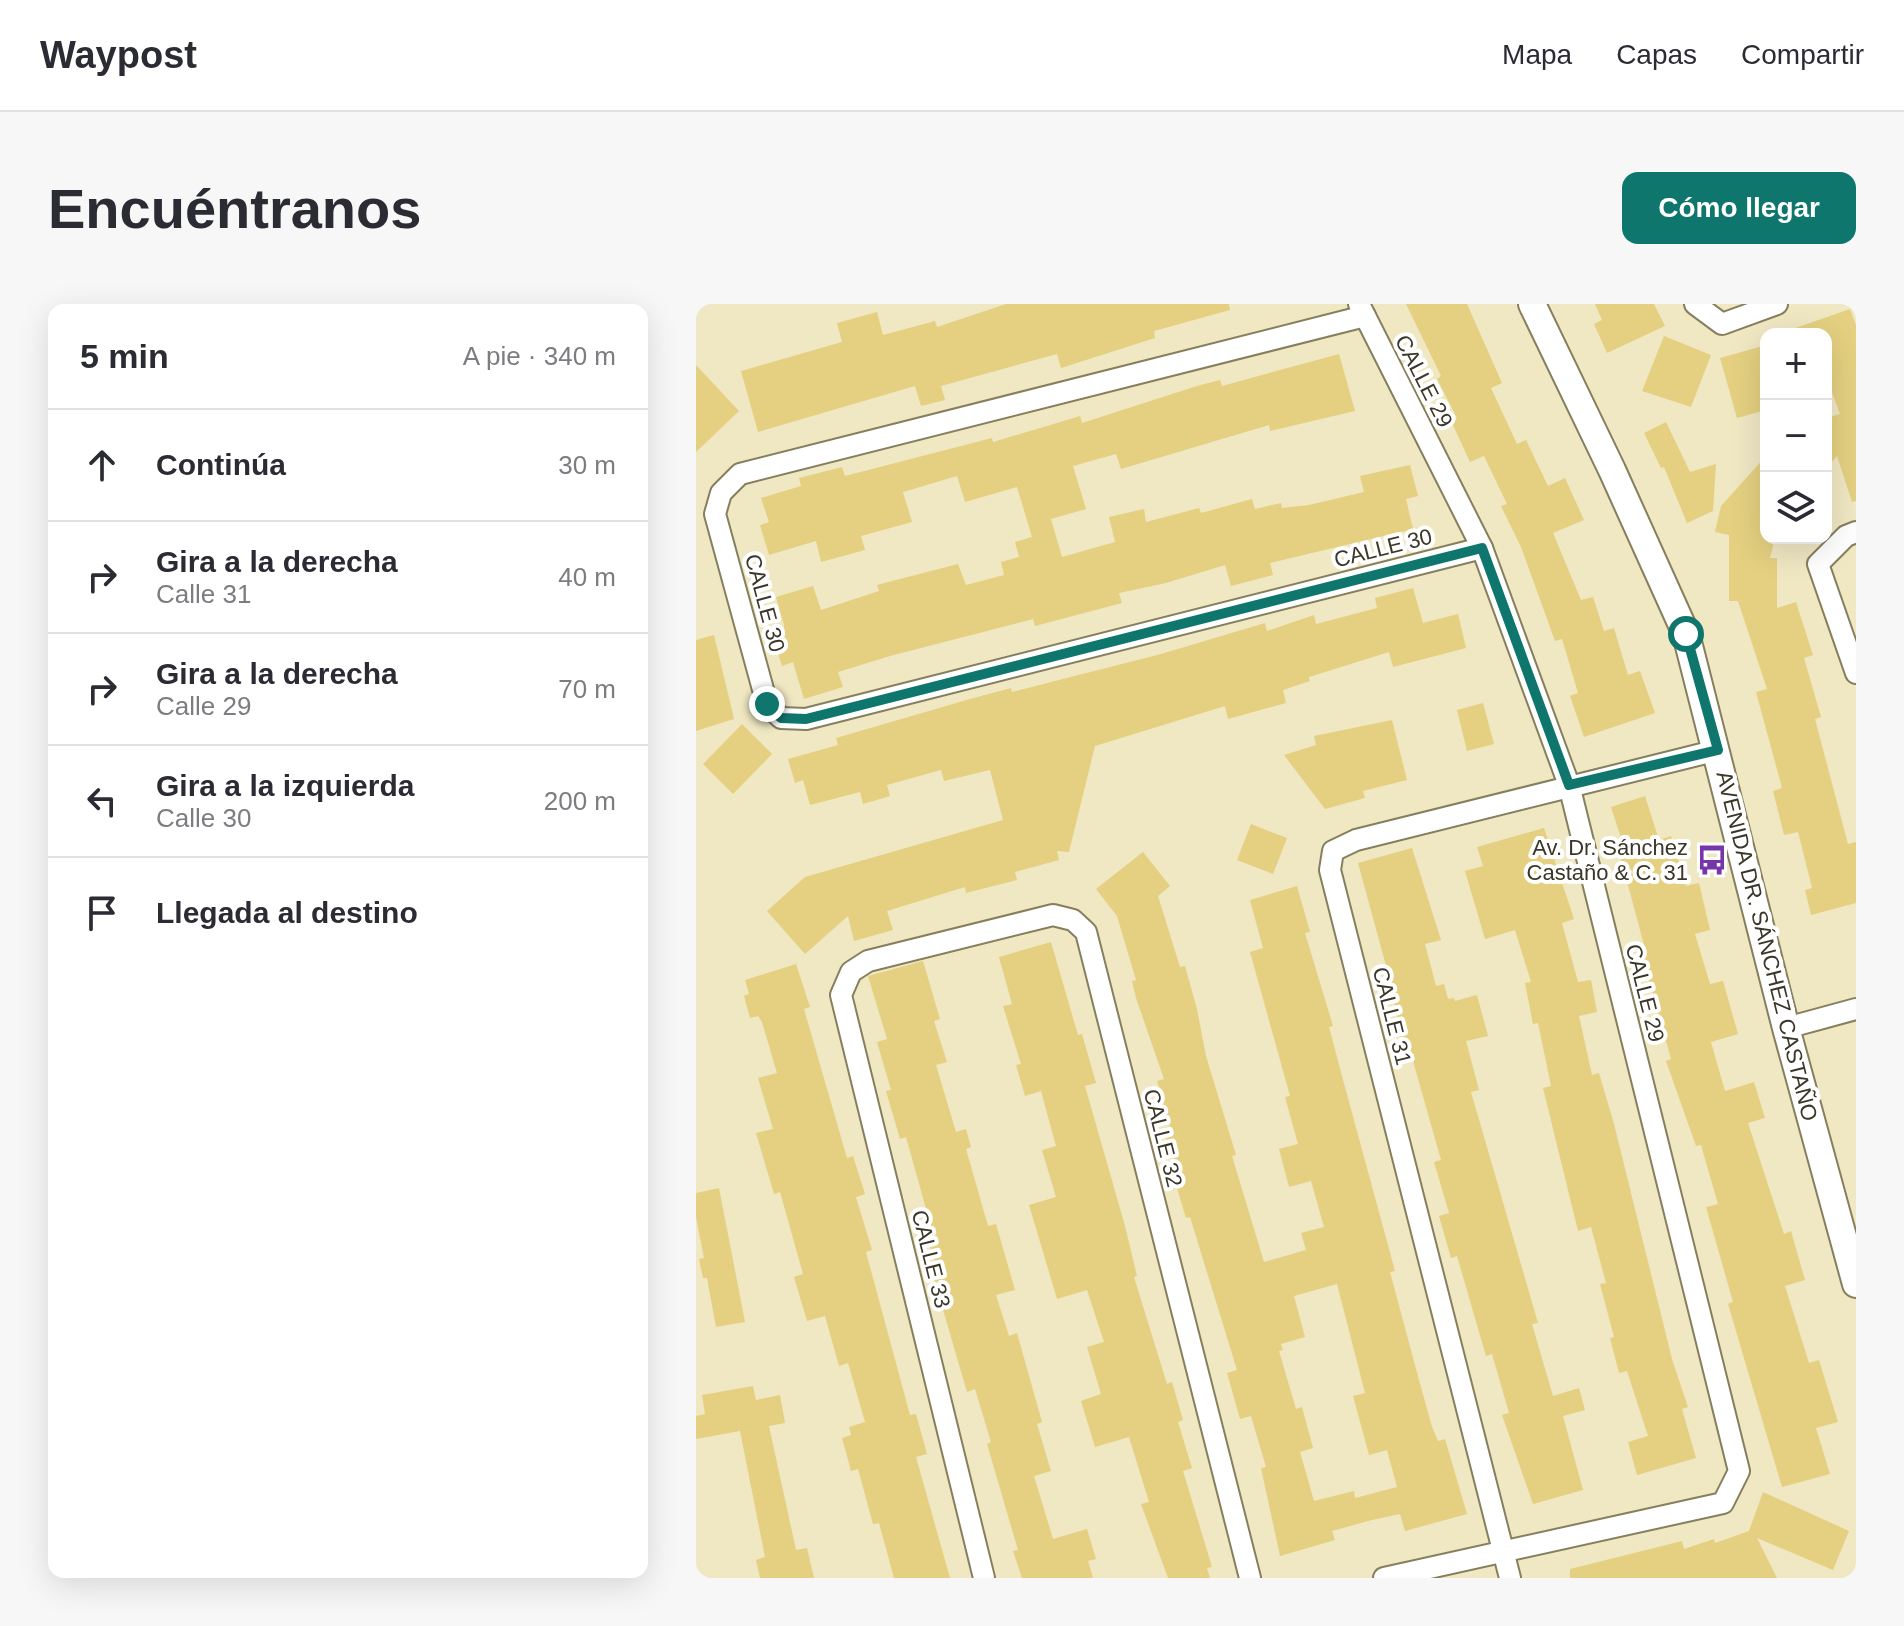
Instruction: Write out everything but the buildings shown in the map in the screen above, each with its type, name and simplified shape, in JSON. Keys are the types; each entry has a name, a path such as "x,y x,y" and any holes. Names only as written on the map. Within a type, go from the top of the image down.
{"street":[{"name":"AVENIDA DR. SÁNCHEZ CASTAÑO","path":"1532,304 1686,634 1718,750 1786,1028 1856,1284"},
{"path":"1695,304 1722,324 1777,304"},
{"name":"CALLE 29","path":"1362,310 1482,548 1569,785 1739,1471 1723,1503 1504,1551"},
{"name":"CALLE 30","path":"1362,310 740,474 721,493 715,514 767,704 781,718 806,719 1482,548"},
{"path":"1856,532 1846,536 1818,564 1856,673"},
{"name":"CALLE 31","path":"1510,1578 1330,870 1333,851 1356,840 1718,750"},
{"name":"CALLE 32","path":"868,961 1053,915 1073,920 1086,932 1250,1578"},
{"name":"CALLE 33","path":"868,961 851,972 841,995 984,1578"},
{"path":"1786,1028 1856,1009"},
{"path":"1384,1578 1504,1551"}],"place":[{"name":"Av. Dr. Sánchez Castaño & C. 31","path":"1712,860"}],"route":[{"path":"767,704 781,718 806,719 1482,548 1569,785 1718,750 1686,634"}]}
